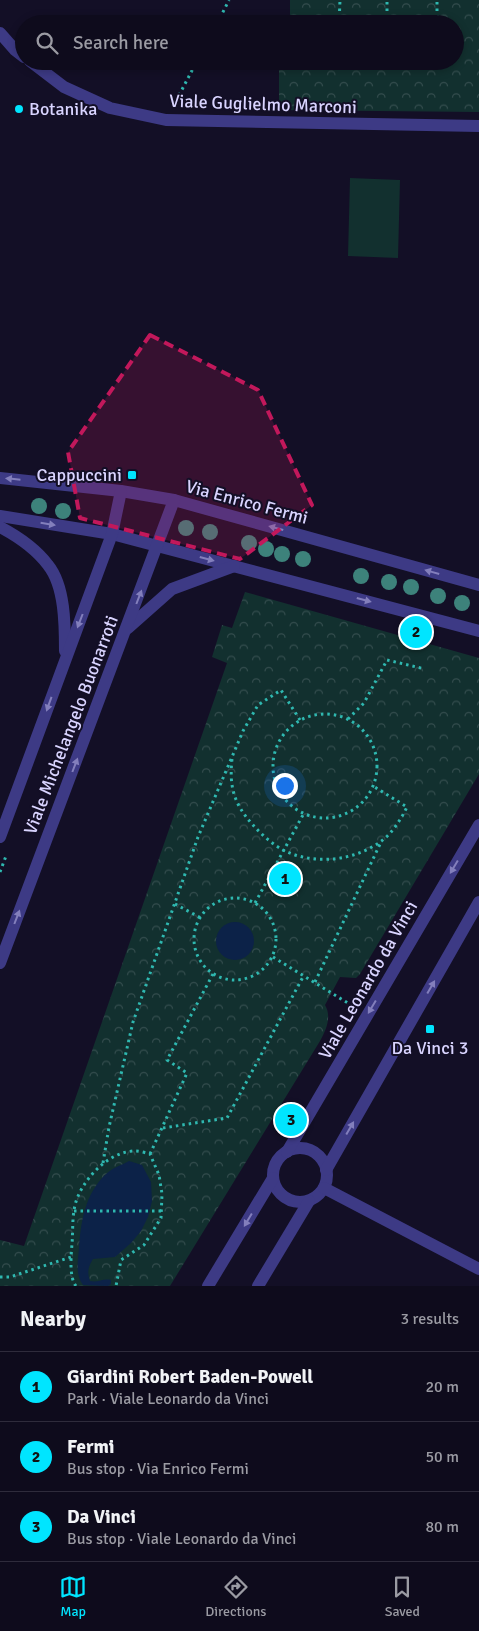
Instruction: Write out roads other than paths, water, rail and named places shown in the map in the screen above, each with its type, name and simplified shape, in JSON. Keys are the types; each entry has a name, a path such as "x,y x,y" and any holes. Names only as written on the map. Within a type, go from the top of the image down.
{"street":[{"path":"0,33 15,50"},
{"name":"Viale Guglielmo Marconi","path":"42,70 64,87 110,108 166,120 479,126"},
{"name":"Via Enrico Fermi","path":"0,478 121,491 174,500 479,585"},
{"name":"Viale Michelangelo Buonarroti","path":"0,837 112,534 121,491"},
{"name":"Viale Michelangelo Buonarroti","path":"0,963 174,500"},
{"path":"0,516 112,534 479,631"},
{"path":"0,527 35,551 49,566 62,604 65,658"},
{"path":"126,630 172,589 234,566"},
{"name":"Viale Leonardo da Vinci","path":"208,1286 273,1178 276,1163 286,1152 479,826"},
{"path":"326,1170 479,902"},
{"path":"258,1286 309,1201 320,1194 327,1180 326,1170 320,1157 303,1149 286,1152"},
{"path":"273,1178 278,1191 285,1197 293,1201 309,1201"},
{"path":"324,1188 479,1269"}],"water":[{"path":"235,922 249,927 254,941 249,955 235,960 221,955 216,941 221,927"},
{"path":"129,1161 142,1165 151,1182 152,1201 148,1217 141,1231 115,1257 93,1259 91,1262 88,1272 90,1281 111,1280 111,1284 108,1286 83,1285 80,1281 78,1263 85,1208 93,1190 106,1174"}],"place":[{"name":"Botanika","path":"19,109"},
{"name":"Cappuccini","path":"132,475"},
{"name":"Fermi","path":"416,632"},
{"name":"Giardini Robert Baden-Powell","path":"285,879"},
{"name":"Da Vinci 3","path":"430,1029"},
{"name":"Da Vinci","path":"291,1120"}]}
